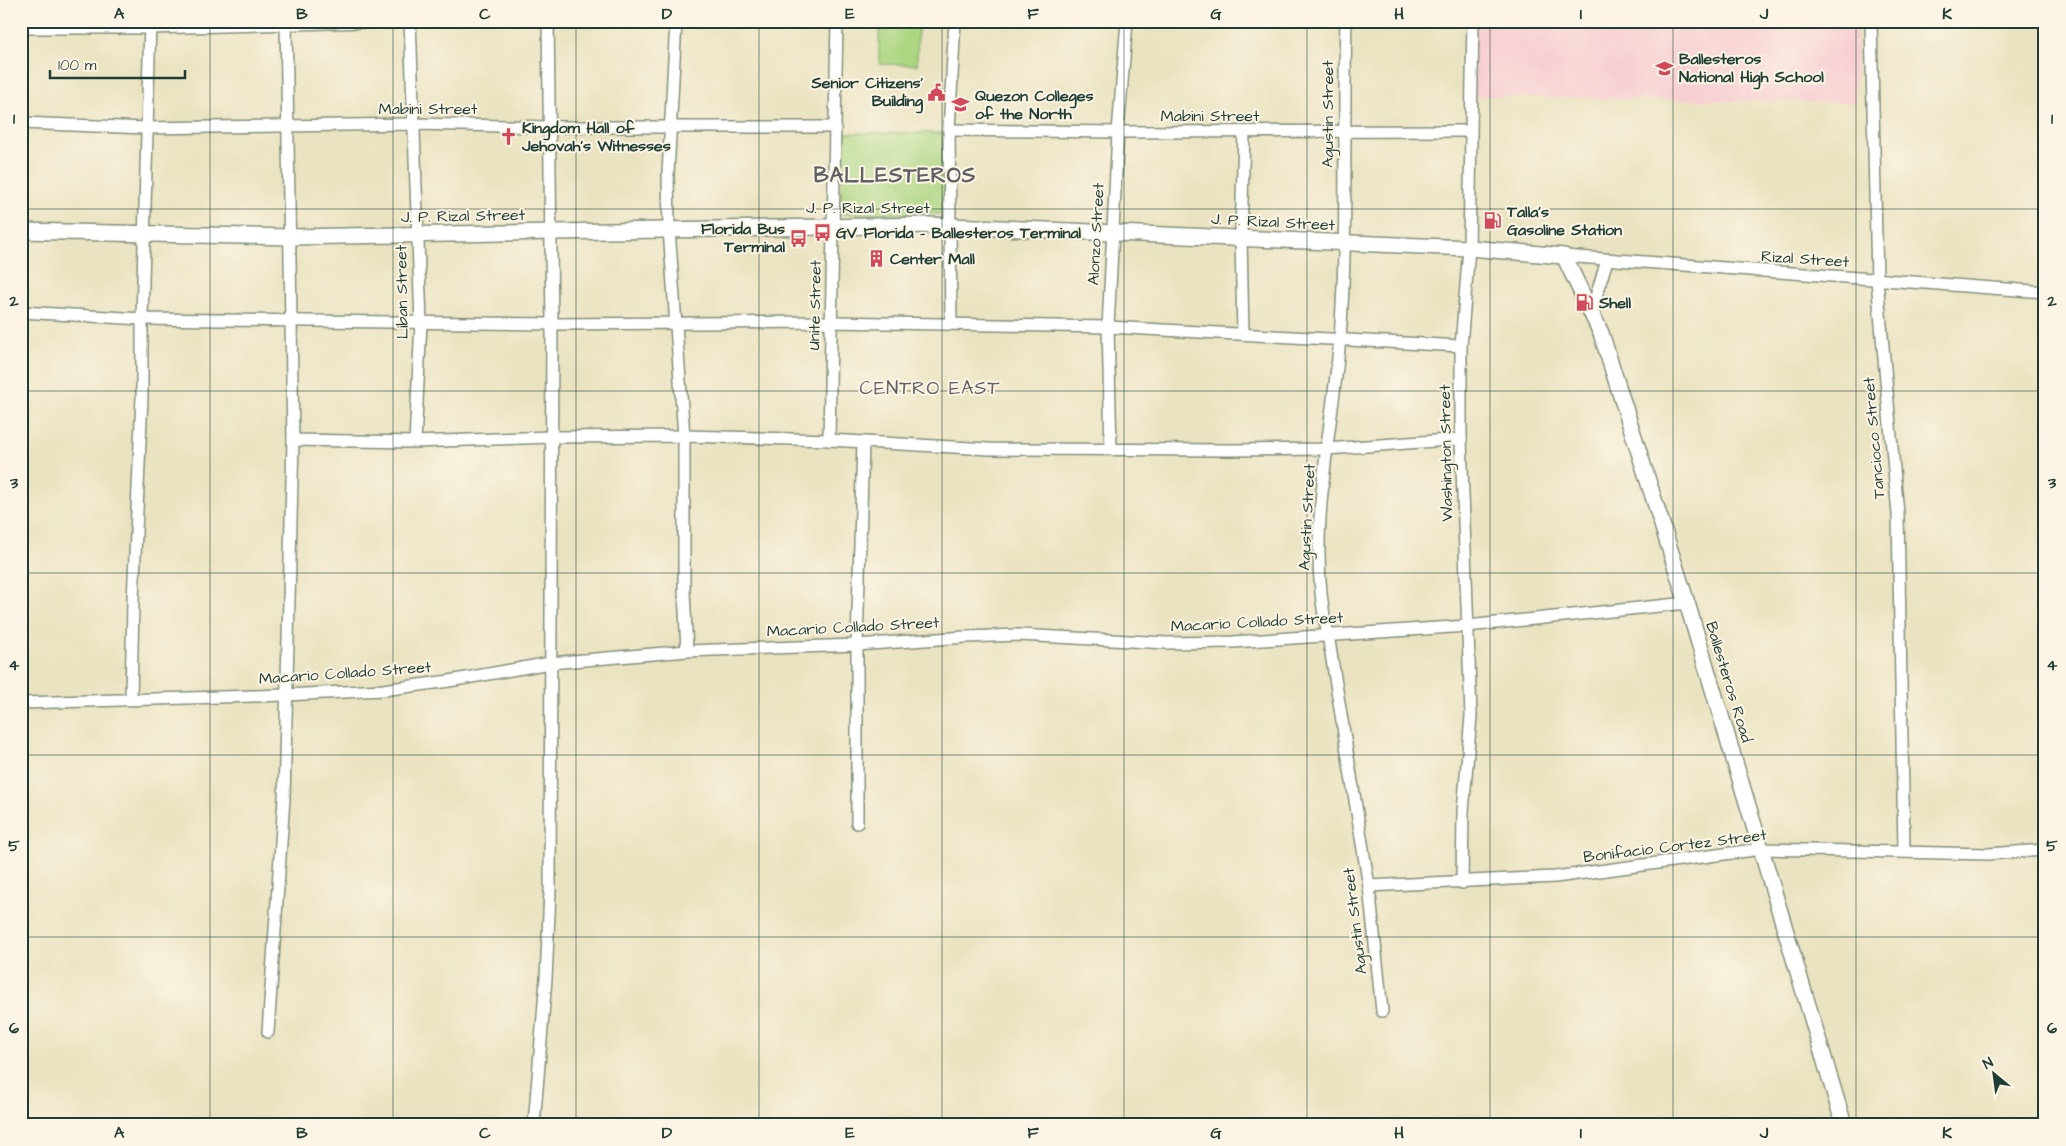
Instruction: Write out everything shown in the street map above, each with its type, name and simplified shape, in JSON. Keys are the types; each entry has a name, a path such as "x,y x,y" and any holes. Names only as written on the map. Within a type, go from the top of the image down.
{"main road":[{"name":"J. P. Rizal Street","path":"21,231 290,237 832,226 951,226 1469,248 1564,256"},
{"name":"Ballesteros Road","path":"1564,256 1592,310 1601,333 1687,603 1844,1125"}],"street":[{"path":"21,28 402,21"},
{"name":"Liban Street","path":"410,21 421,323 415,442"},
{"path":"534,1125 546,979 550,891 552,324 548,21"},
{"path":"676,21 668,174 669,229 684,436 684,591 687,651"},
{"name":"Unite Street","path":"829,440 837,21"},
{"path":"951,324 949,130 955,21"},
{"name":"Alonzo Street","path":"1111,449 1108,327 1118,132 1127,21"},
{"name":"Agustin Street","path":"1346,21 1343,132 1346,243 1340,339 1327,448 1318,549 1320,604 1328,635 1369,886 1382,1012"},
{"name":"Washington Street","path":"1462,883 1462,821 1471,716 1461,439 1460,346 1469,248 1473,21"},
{"name":"Tancioco Street","path":"1872,21 1877,280 1898,514 1904,851"},
{"path":"268,1032 284,799 293,440 286,23"},
{"path":"131,699 133,601 142,397 146,128 150,25"},
{"name":"Mabini Street","path":"21,123 146,128 414,124 549,128 835,127"},
{"name":"Mabini Street","path":"949,130 1118,132 1470,131"},
{"path":"1243,334 1244,132"},
{"name":"Rizal Street","path":"1564,256 2045,292"},
{"path":"1592,310 1607,260"},
{"path":"21,312 142,319 421,323 677,324 832,322 1108,327 1460,346"},
{"path":"293,440 415,442 551,437 684,436 829,440 988,449 1111,449 1327,448 1461,439"},
{"path":"857,823 858,645 863,442"},
{"name":"Macario Collado Street","path":"21,702 286,695 392,688 449,681 550,662 687,651 858,645 1019,635 1204,643 1467,626 1687,603"},
{"name":"Bonifacio Cortez Street","path":"1369,886 1555,877 1761,849 1988,854 2045,850"}],"shaded area":[{"name":"Ballesteros National High School","path":"1476,21 1857,21 1855,103 1472,96"}],"green space":[{"path":"879,27 918,27 917,65 879,64"},
{"path":"841,133 945,133 946,214 841,214"}],"place":[{"name":"Ballesteros National High School","path":"1665,68"},
{"name":"Senior Citizens' Building","path":"937,92"},
{"name":"Quezon Colleges of the North","path":"961,105"},
{"name":"Kingdom Hall of Jehovah's Witnesses","path":"508,137"},
{"name":"Talla's Gasoline Station","path":"1493,221"},
{"name":"GV Florida - Ballesteros Terminal","path":"822,233"},
{"name":"Florida Bus Terminal","path":"799,238"},
{"name":"Center Mall","path":"876,259"},
{"name":"Shell","path":"1585,303"}],"district":[{"name":"BALLESTEROS","path":"895,175"},
{"name":"CENTRO EAST","path":"930,388"}]}
